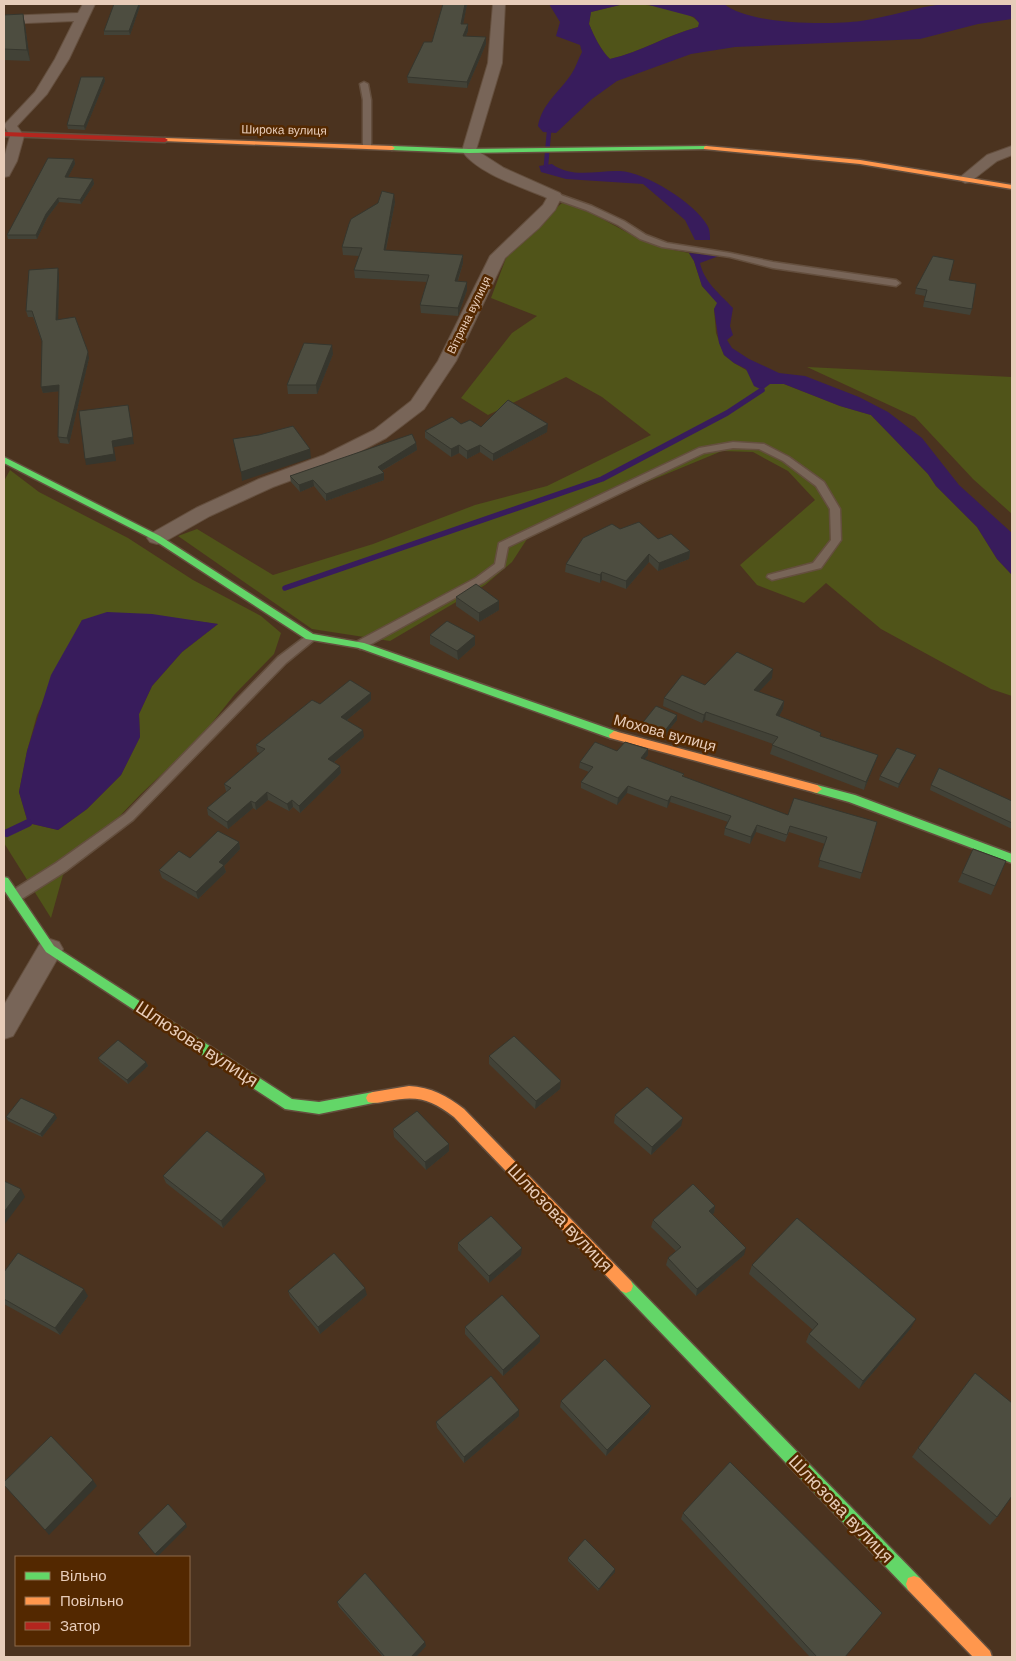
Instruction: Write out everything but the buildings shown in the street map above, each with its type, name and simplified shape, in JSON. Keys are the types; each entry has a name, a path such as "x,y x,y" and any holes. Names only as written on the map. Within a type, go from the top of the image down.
{"street":[{"path":"4,174 10,161 10,126 40,94 62,59 89,4"},
{"path":"499,4 495,63 468,151 476,158 503,173 555,196"},
{"path":"4,20 81,17"},
{"name":"Широка вулиця","path":"10,135 468,151 671,147 776,152 860,162 1012,187"},
{"path":"965,179 992,158 1012,150"},
{"name":"Вітряна вулиця","path":"157,538 203,512 266,483 331,459 380,434 418,405 447,362 498,256 534,224 550,207 555,196"},
{"path":"4,460 157,538 310,637"},
{"name":"Мохова вулиця","path":"310,637 360,645 614,736 852,798 1012,859"},
{"name":"Шлюзова вулиця","path":"4,881 50,949 290,1105 304,1109 323,1109 387,1093 426,1092 444,1101 466,1120 984,1657"},
{"path":"4,1028 50,949"}],"lane":[{"path":"364,84 368,100 367,146"},
{"path":"555,196 589,208 622,223 643,237 665,245 730,255 772,265 896,283"},
{"path":"360,645 480,580 500,565 503,545 702,450 733,445 761,446 786,459 820,484 835,509 836,540 817,566 772,577"},
{"path":"15,896 61,867 129,817 282,660 310,637"}],"green space":[{"path":"624,4 675,10 685,13 700,23 698,27 610,59 595,38 589,24 591,12"},
{"path":"562,203 599,217 646,241 689,253 694,261 702,286 718,303 714,309 716,333 724,355 770,384 784,384 840,406 871,415 928,474 936,486 977,527 997,559 1012,575 1012,696 991,689 881,629 826,583 804,603 757,585 740,565 815,500 788,471 753,452 722,451 618,494 527,539 512,562 485,585 390,641 312,629 178,536 197,529 273,575 373,544 475,505 547,486 651,435 602,397 566,377 488,415 461,398 512,333 537,316 491,298 506,258"},
{"path":"807,367 1012,377 1012,514 973,479 915,417"},
{"path":"10,470 39,492 128,538 193,580 261,616 281,633 274,654 235,694 200,738 141,794 63,875 51,918 4,843 4,481","holes":["82,620 187,620 218,624 182,652 152,686 139,714 140,737 121,775 87,809 58,830 28,823 19,792 27,751 37,715"]}],"shaded area":[{"path":"952,3 1012,4 1012,19 978,24 920,39 735,47 691,54 617,81 592,99 556,133 543,132 538,126 540,118 547,104 572,73 582,52 580,45 556,36 560,22 549,4 624,4 591,12 589,24 601,48 610,59 698,27 699,23 694,17 645,4 724,4 736,11 770,20 829,23 861,21 923,7"},
{"path":"552,164 560,169 577,173 620,171 655,183 681,199 701,216 709,228 710,240 695,240 685,220 643,184 566,179 541,172 539,166"},
{"path":"689,253 719,256 700,263 709,282 733,308 730,326 733,335 727,340 732,348 749,359 779,373 805,376 859,397 888,412 922,438 959,485 1012,533 1012,575 997,559 977,527 936,486 928,474 871,415 840,406 784,384 770,384 762,390 754,386 746,369 724,355 719,343 714,309 717,303 702,286 694,261"},
{"path":"107,612 152,614 218,624 182,652 152,686 139,714 140,737 121,775 87,809 58,830 28,823 19,792 27,751 51,675 82,620"}],"waterway":[{"path":"546,165 549,132"},
{"path":"285,588 602,479 727,413 762,390"},
{"path":"7,833 28,823"}],"traffic: fast":[{"path":"392,148 469,151 706,148"},
{"path":"4,460 157,538 310,637 360,645 614,735"},
{"path":"817,789 851,798 1012,859"},
{"path":"4,881 50,949 290,1105 319,1108 373,1098"},
{"path":"626,1286 914,1584"}],"traffic: slow":[{"path":"165,140 392,148"},
{"path":"706,148 860,162 1012,187"},
{"path":"614,735 817,789"},
{"path":"373,1098 398,1093 419,1092 438,1098 459,1113 626,1286"},
{"path":"914,1584 984,1657"}],"traffic: jam":[{"path":"4,134 165,140"}]}
